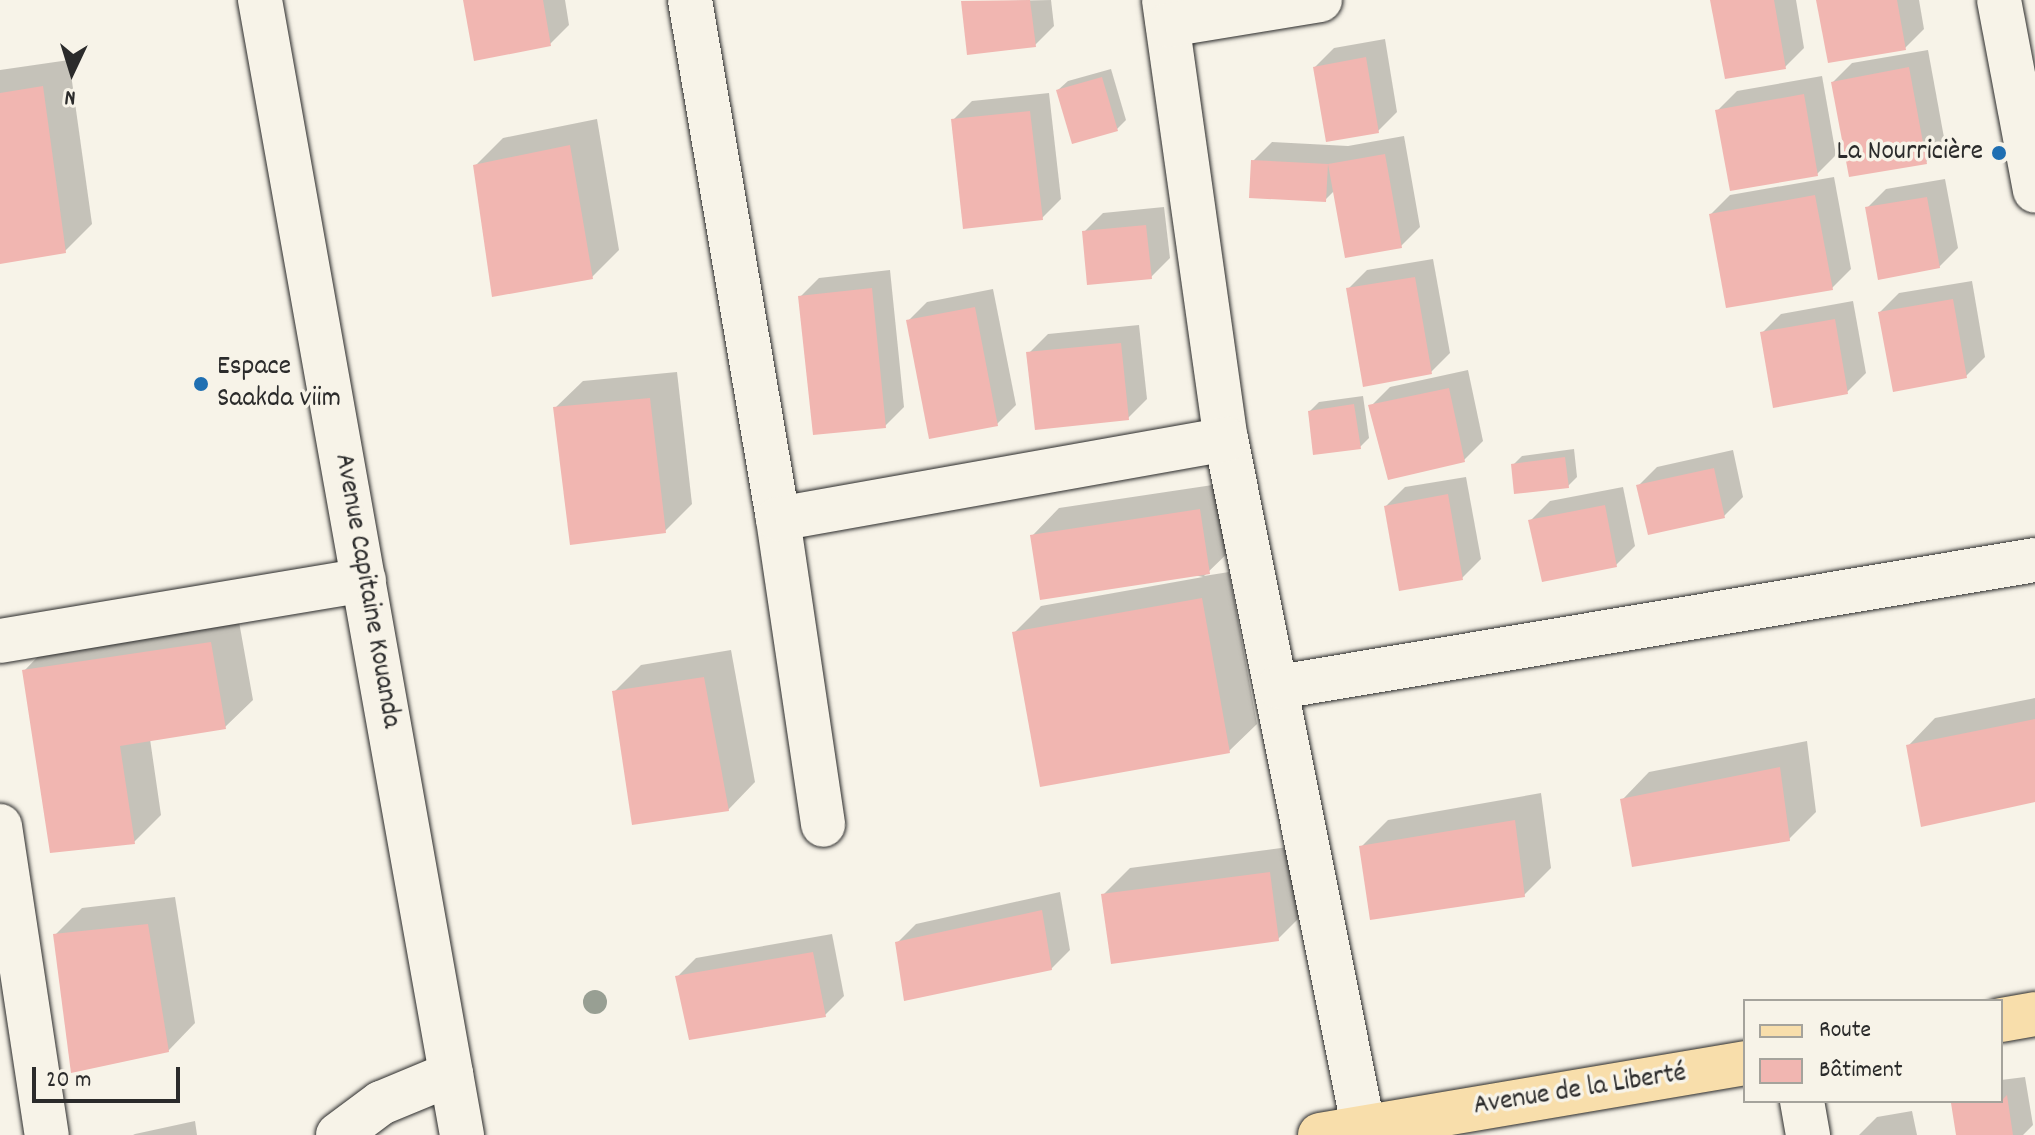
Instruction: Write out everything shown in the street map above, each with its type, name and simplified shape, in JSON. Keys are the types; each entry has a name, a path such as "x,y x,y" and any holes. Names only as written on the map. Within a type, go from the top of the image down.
{"main road":[{"path":"2003,1020 2035,1014"},
{"name":"Avenue de la Liberté","path":"1320,1135 1365,1131 1743,1063"}],"street":[{"name":"Avenue Capitaine Kouanda","path":"260,0 462,1135"},
{"path":"690,0 778,519 823,825"},
{"path":"1320,0 1166,12 1226,439 1279,687 1365,1131"},
{"path":"1999,0 2035,191"},
{"path":"778,519 1226,439"},
{"path":"1279,687 2035,560"},
{"path":"0,641 364,580"},
{"path":"0,826 47,1135"},
{"path":"338,1135 381,1103 451,1074"},
{"path":"1802,1103 1808,1135"}],"building":[{"path":"463,0 543,0 551,46 474,61"},
{"path":"1030,0 1036,47 967,55 961,1"},
{"path":"1710,0 1774,0 1786,69 1725,79"},
{"path":"1816,0 1897,0 1906,50 1828,63"},
{"path":"1366,57 1379,133 1326,142 1313,67"},
{"path":"1909,67 1927,164 1849,177 1831,82"},
{"path":"1102,77 1118,131 1072,144 1056,90"},
{"path":"43,86 66,253 0,264 0,93"},
{"path":"1804,94 1818,176 1730,191 1715,110"},
{"path":"1030,111 1043,220 963,229 951,119"},
{"path":"570,145 593,279 492,297 473,165"},
{"path":"1385,154 1402,248 1345,258 1328,164"},
{"path":"1251,160 1328,164 1326,202 1249,198"},
{"path":"1815,195 1833,290 1726,308 1709,214"},
{"path":"1927,197 1940,268 1878,280 1865,207"},
{"path":"1146,225 1152,279 1087,285 1082,231"},
{"path":"1415,277 1432,374 1363,387 1346,288"},
{"path":"872,288 886,428 813,435 798,296"},
{"path":"1953,299 1967,378 1893,392 1878,312"},
{"path":"975,307 998,426 929,439 906,320"},
{"path":"1835,319 1848,394 1773,408 1760,332"},
{"path":"1121,343 1129,420 1035,430 1026,352"},
{"path":"1449,388 1465,462 1388,480 1368,405"},
{"path":"650,398 666,533 570,545 553,407"},
{"path":"1354,404 1361,449 1313,455 1308,411"},
{"path":"1565,457 1569,488 1514,494 1511,464"},
{"path":"1714,468 1725,518 1648,535 1636,485"},
{"path":"1448,494 1463,580 1399,591 1384,506"},
{"path":"1605,505 1617,567 1542,582 1528,520"},
{"path":"1200,509 1210,574 1040,600 1030,535"},
{"path":"1202,598 1230,753 1040,787 1012,632"},
{"path":"211,642 226,729 120,746 135,844 50,853 22,670"},
{"path":"704,677 729,811 632,825 612,691"},
{"path":"2035,719 2035,802 1921,827 1906,745"},
{"path":"1780,767 1790,841 1632,867 1620,799"},
{"path":"1515,820 1525,897 1370,920 1359,846"},
{"path":"1270,872 1279,941 1111,964 1101,894"},
{"path":"1042,910 1052,970 904,1001 895,942"},
{"path":"148,924 169,1052 71,1073 53,934"},
{"path":"813,952 826,1017 689,1040 675,976"},
{"path":"2007,1095 2013,1135 1956,1135 1951,1103 2003,1103"}],"place":[{"name":"La Nourricière","path":"1999,153"},
{"name":"Espace Saakda viim","path":"201,384"}]}
